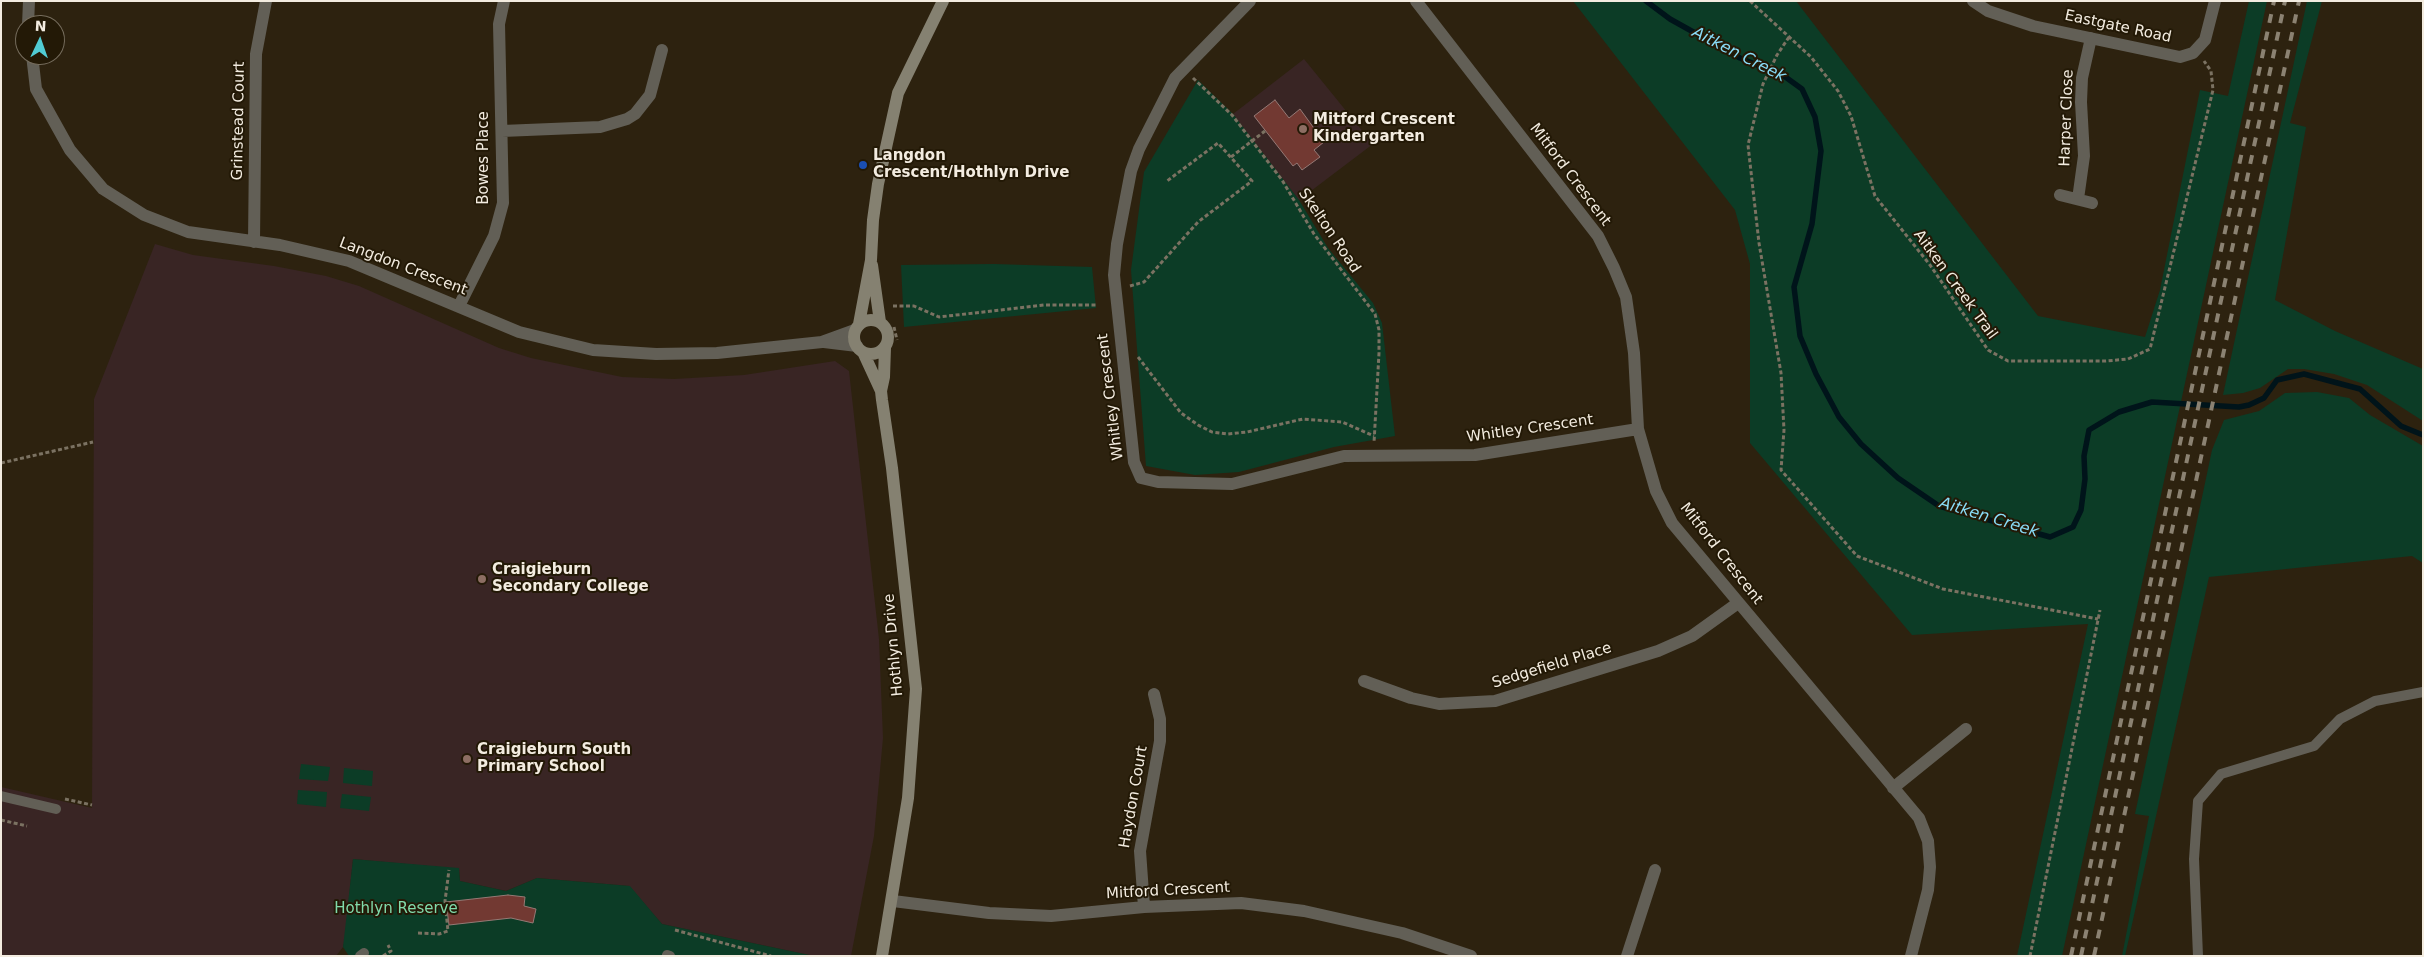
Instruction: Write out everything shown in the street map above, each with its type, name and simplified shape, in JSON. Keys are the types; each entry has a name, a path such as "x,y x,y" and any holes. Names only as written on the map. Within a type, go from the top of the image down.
{"street":[{"path":"28,15 29,1"},
{"name":"Grinstead Court","path":"254,242 256,54 266,1"},
{"name":"Bowes Place","path":"458,306 494,236 503,203 499,24 504,1"},
{"path":"871,260 880,322 888,334 885,348 872,354 860,349 854,340 871,260 873,220 878,184 898,93 944,1"},
{"name":"Whitley Crescent","path":"1250,1 1183,69 1170,87 1134,161 1115,259 1114,275 1134,462 1141,478 1158,482 1232,484 1344,456 1475,455 1638,429"},
{"name":"Mitford Crescent","path":"1416,1 1598,236 1606,252 1626,297 1634,353 1638,429 1656,491 1672,522 1919,818 1928,841 1930,867 1928,890 1911,956"},
{"name":"Eastgate Road","path":"1973,1 1988,11 2033,26 2180,57 2189,56 2200,48 2209,30 2215,1"},
{"name":"Harper Close","path":"2078,199 2084,156 2081,102 2082,78 2091,38"},
{"path":"502,131 600,127 627,119 635,114 650,95 662,50"},
{"name":"Langdon Crescent","path":"33,65 36,89 70,150 103,189 144,214 188,232 305,250 349,261 519,332 593,350 656,354 717,353 822,342 860,349"},
{"path":"2060,195 2092,203"},
{"path":"857,327 870,319 880,322"},
{"name":"Langdon Crescent","path":"822,342 857,327"},
{"name":"Hothlyn Drive","path":"881,391 884,377 885,348"},
{"name":"Hothlyn Drive","path":"860,349 881,391 892,468 916,689 908,798 882,956"},
{"name":"Sedgefield Place","path":"1364,681 1411,698 1439,704 1495,701 1658,651 1692,636 1738,603"},
{"name":"Haydon Court","path":"1144,907 1140,851 1160,741 1160,718 1154,694"},
{"path":"1893,788 1966,729"},
{"path":"1627,956 1655,870"},
{"name":"Mitford Crescent","path":"892,901 989,913 1051,916 1144,907 1242,903 1304,911 1402,933 1471,956"}],"lane":[{"path":"2198,956 2194,859 2198,800 2221,774 2314,746 2340,719 2375,701 2423,692"},
{"path":"1,796 56,809"}],"path":[{"name":"Aitken Creek Trail","path":"1750,1 1811,57 1838,91 1851,116 1875,196 1930,265 1988,350 2008,361 2106,361 2128,359 2150,349 2213,90 2211,71 2204,61"},
{"path":"1789,37 1766,76 1748,145 1759,243 1780,373 1784,430 1781,470 1858,556 1943,589 2098,619"},
{"name":"Skelton Road","path":"1137,349 1139,358 1172,404 1190,421 1212,432 1247,432 1303,419 1342,422 1374,436 1379,353 1379,330 1375,314 1314,234 1282,180 1232,115 1183,69"},
{"path":"1231,157 1266,131"},
{"path":"1124,287 1144,282 1198,222 1252,181 1218,143 1167,181"},
{"path":"1129,286 1130,295"},
{"path":"889,306 914,306 939,317 1044,305 1098,305"},
{"path":"1,463 93,442"},
{"path":"2030,956 2100,610"},
{"path":"1,820 27,826"},
{"path":"418,933 439,934 448,931 445,901 449,870"},
{"path":"675,930 771,956"},
{"path":"383,956 391,951 388,945"}],"shaded area":[{"name":"Mitford Crescent Kindergarten","path":"1304,59 1373,144 1299,200 1233,114"},
{"name":"Craigieburn Secondary College","path":"155,244 193,255 274,266 326,276 359,286 499,348 531,358 622,377 674,379 744,375 835,361 849,371 879,639 883,738 874,836 851,956 814,956 662,924 629,886 537,878 506,891 460,881 459,869 353,859 345,938 343,947 336,956 1,956 1,787 92,808 94,399"}],"green space":[{"path":"1573,1 1796,1 2038,316 2145,337 2160,290 2200,90 2228,96 2249,1 2267,1 2062,956 2017,956 2088,624 1912,635 1750,443 1750,264 1735,210"},
{"path":"2307,1 2322,1 2290,123 2306,127 2275,300 2335,331 2423,369 2423,421 2367,385 2334,374 2304,369 2288,369 2260,388 2243,393 2223,395"},
{"path":"1198,80 1233,114 1299,200 1328,248 1373,303 1382,323 1395,436 1334,447 1239,472 1195,475 1146,466 1131,270 1144,172"},
{"path":"994,264 1092,267 1096,308 904,327 901,265"},
{"path":"2317,392 2349,398 2370,415 2423,446 2423,563 2412,556 2209,577 2125,956 2122,956 2149,816 2135,814 2212,450 2224,420 2259,411 2285,393"},
{"path":"301,764 330,767 328,781 299,779"},
{"path":"344,768 373,771 372,786 343,783"},
{"path":"298,790 327,792 326,807 297,804"},
{"path":"342,794 371,797 369,811 340,808"},
{"name":"Hothlyn Reserve","path":"353,859 459,868 460,881 506,891 537,878 630,886 662,924 814,956 349,956 343,947"}],"building":[{"path":"1275,100 1289,118 1300,109 1324,142 1314,150 1320,157 1302,170 1297,163 1293,166 1254,116"},
{"path":"508,895 525,897 524,906 536,909 533,923 511,918 449,925 446,902"}],"waterway":[{"name":"Aitken Creek","path":"1646,1 1670,19 1740,58 1784,76 1802,89 1815,117 1821,151 1812,224 1794,287 1800,336 1816,374 1839,417 1861,444 1898,478 1939,506 2050,537 2073,527 2081,510 2085,479 2084,456 2089,430 2119,412 2152,402 2239,407 2249,405 2264,398 2277,380 2304,374 2360,389 2401,426 2423,435"}],"railway":[{"path":"2071,956 2274,1"},
{"path":"2081,956 2285,1"},
{"path":"2094,956 2299,1"}],"place":[{"name":"Mitford Crescent Kindergarten","path":"1303,129"},
{"name":"Langdon Crescent/Hothlyn Drive","path":"863,165"},
{"name":"Craigieburn Secondary College","path":"482,579"},
{"name":"Craigieburn South Primary School","path":"467,759"}]}
